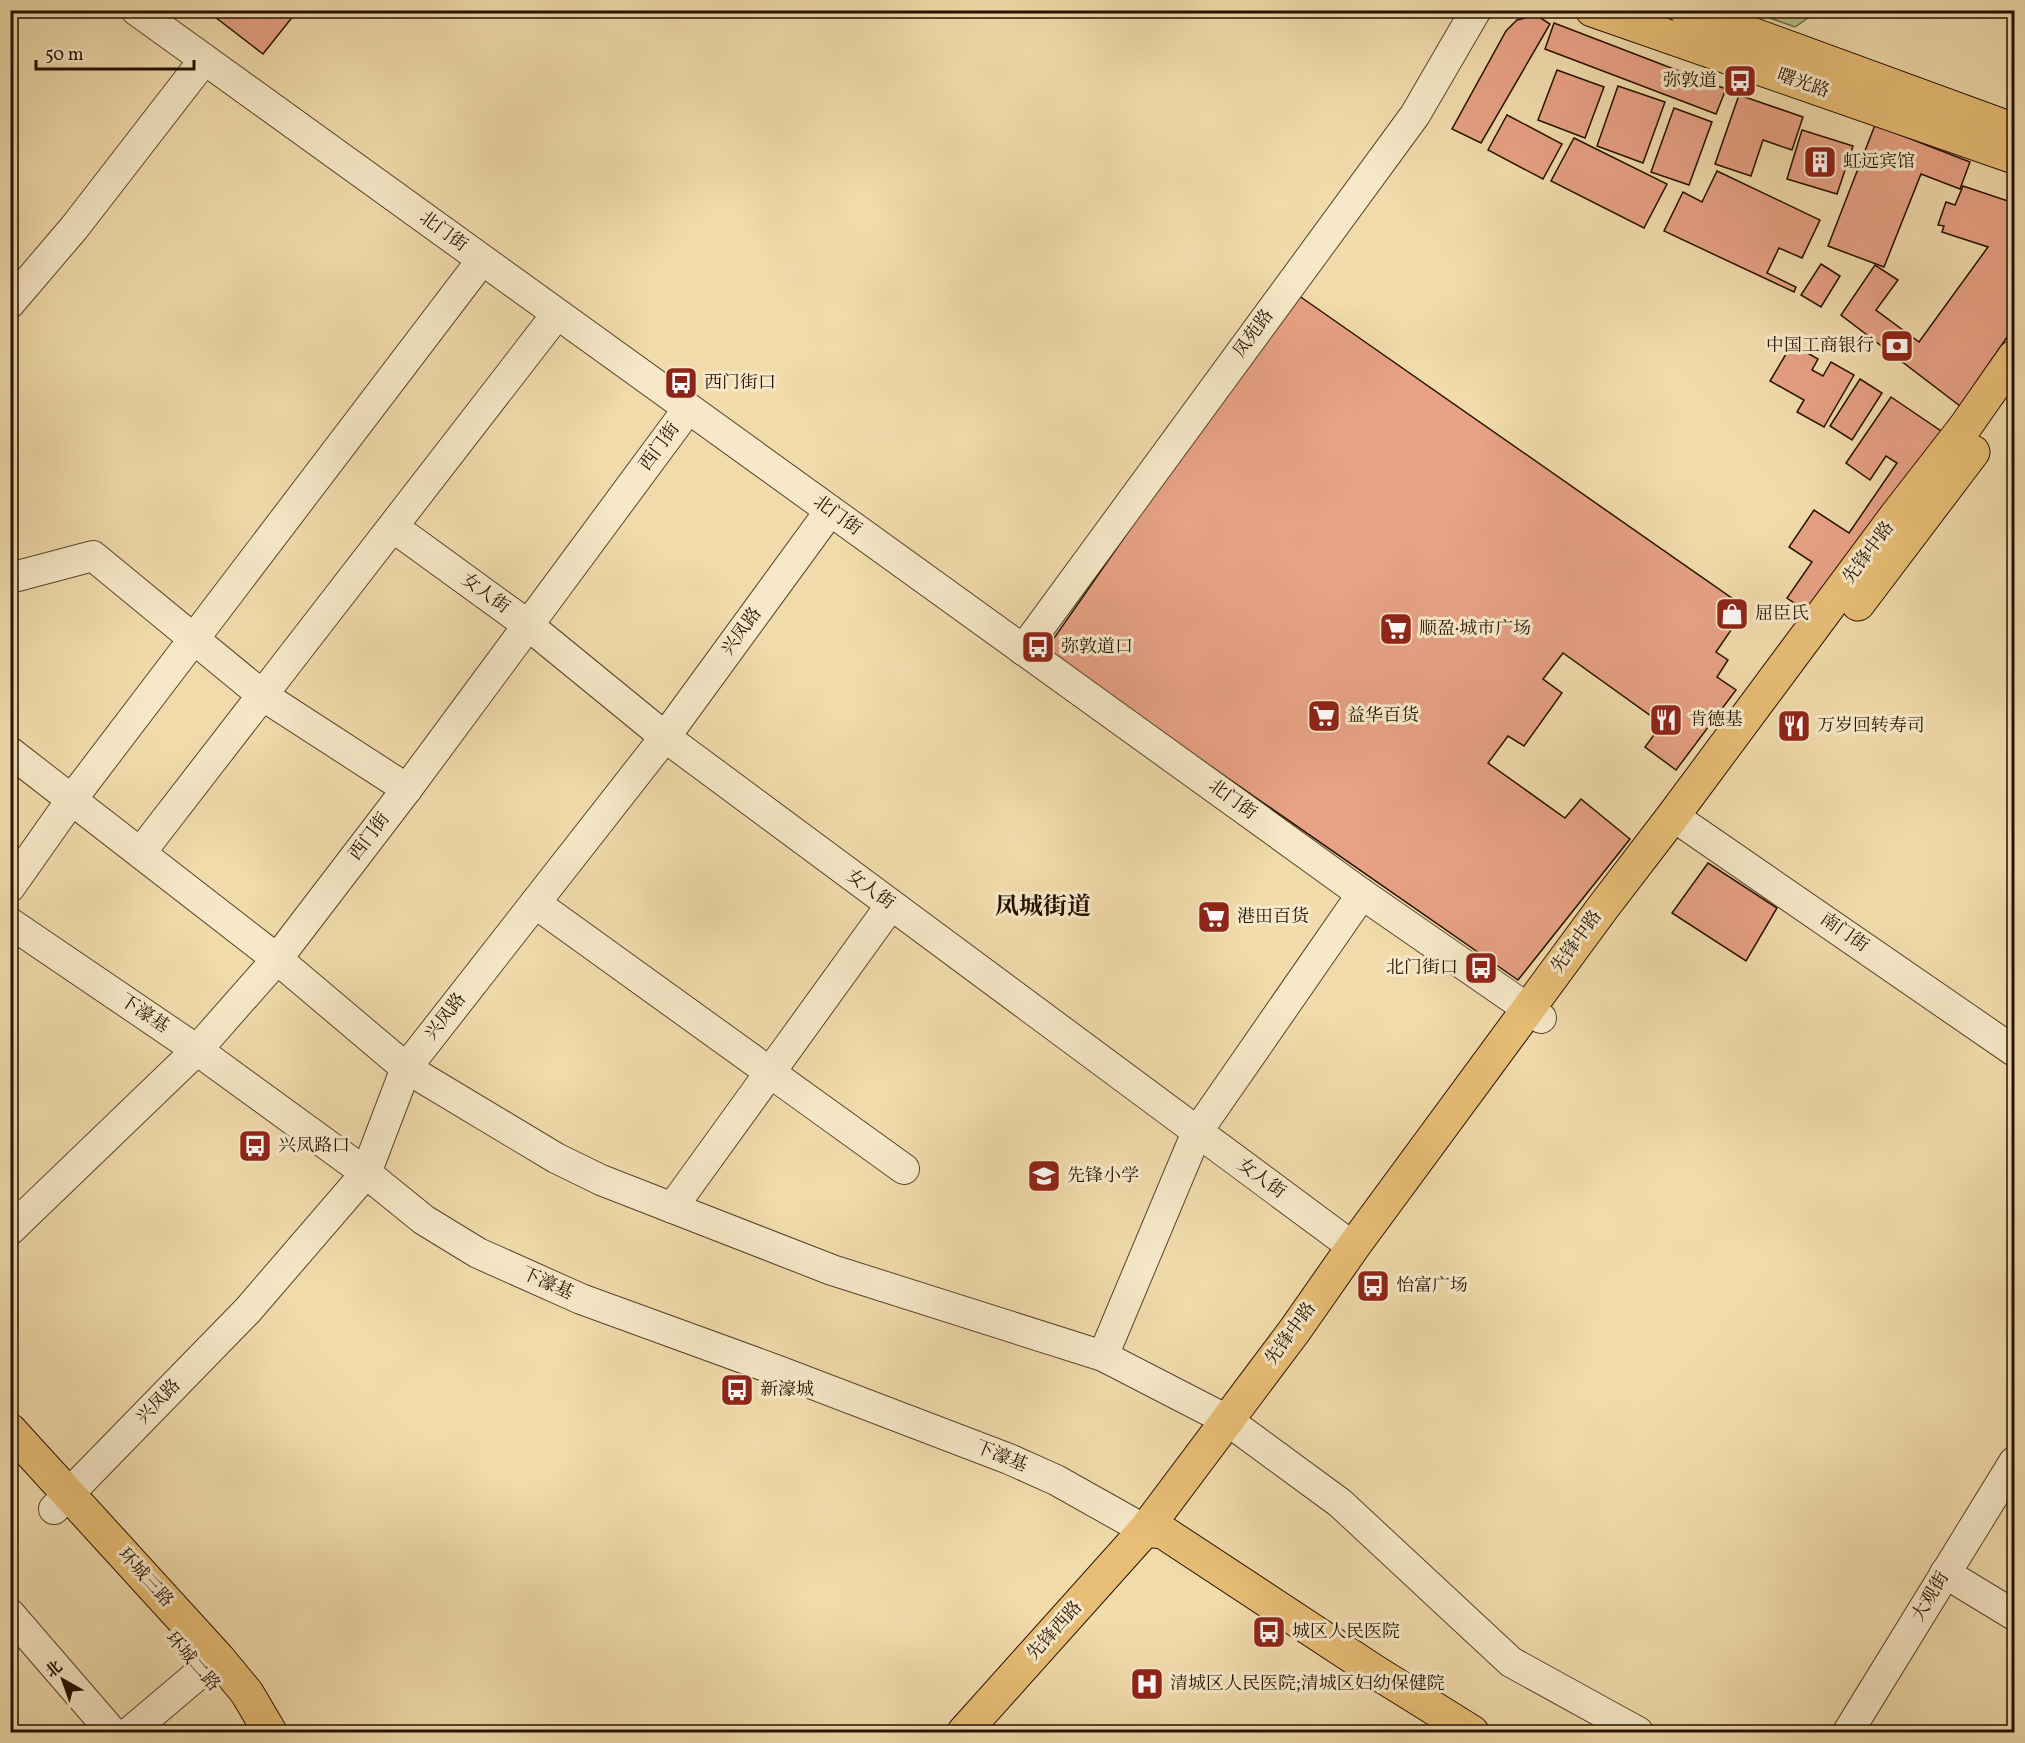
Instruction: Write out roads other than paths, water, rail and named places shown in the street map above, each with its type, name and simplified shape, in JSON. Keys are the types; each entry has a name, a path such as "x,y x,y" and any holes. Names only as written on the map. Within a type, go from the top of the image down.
{"main road":[{"name":"曙光路","path":"1592,10 2014,158"},
{"name":"曙光路","path":"1686,10 2014,129"},
{"name":"先锋中路","path":"1234,1425 1295,1330 1353,1247 1534,1014 1616,916 1895,517 1965,427 2014,357"},
{"name":"先锋中路","path":"1681,820 1932,508 2014,394"},
{"name":"先锋中路","path":"1154,1535 1534,1014"},
{"name":"环城三路","path":"10,1430 62,1502 219,1659 246,1693 270,1732"},
{"name":"环城二路","path":"10,1462 62,1502 202,1671 247,1732"},
{"name":"先锋西路","path":"964,1732 1154,1535"},
{"name":"先锋西路","path":"982,1732 1154,1535"},
{"name":"下濠基","path":"1154,1535 1449,1732"},
{"name":"下濠基","path":"1154,1535 1472,1732"}],"street":[{"name":"北门街","path":"136,10 1362,894 1534,1014"},
{"name":"凤苑路","path":"1023,650 1414,115 1476,10"},
{"path":"10,303 74,228 204,60"},
{"path":"10,886 72,799 482,260"},
{"path":"141,852 557,314"},
{"name":"西门街","path":"10,1230 197,1050 277,959 407,789 688,409"},
{"name":"兴凤路","path":"62,1502 248,1310 366,1173 406,1068 665,737 830,511"},
{"name":"女人街","path":"393,527 528,626 665,737 1353,1247"},
{"path":"10,578 93,556 262,695 407,789"},
{"path":"10,752 277,959 406,1068 556,1158 601,1180 832,1270 1103,1356 1234,1425 1340,1503 1511,1662 1638,1732"},
{"name":"南门街","path":"1681,820 2014,1051"},
{"path":"1103,1356 1197,1132 1362,894"},
{"path":"535,903 904,1169"},
{"path":"672,1208 891,905"},
{"name":"下濠基","path":"10,923 197,1050 366,1173 424,1220 478,1253 581,1299 1009,1459 1056,1480 1154,1535"},
{"name":"大观街","path":"1848,1732 2014,1462"},
{"path":"1945,1573 2014,1615"},
{"path":"10,1614 112,1732"},
{"path":"130,1732 202,1671"}],"place":[{"name":"弥敦道","path":"1740,81"},
{"name":"虹远宾馆","path":"1820,162"},
{"name":"中国工商银行","path":"1897,346"},
{"name":"西门街口","path":"681,383"},
{"name":"屈臣氏","path":"1732,614"},
{"name":"顺盈·城市广场","path":"1396,629"},
{"name":"弥敦道口","path":"1038,647"},
{"name":"益华百货","path":"1324,716"},
{"name":"肯德基","path":"1666,720"},
{"name":"万岁回转寿司","path":"1794,726"},
{"name":"港田百货","path":"1214,917"},
{"name":"北门街口","path":"1481,968"},
{"name":"兴凤路口","path":"255,1146"},
{"name":"先锋小学","path":"1044,1176"},
{"name":"怡富广场","path":"1373,1286"},
{"name":"新濠城","path":"737,1390"},
{"name":"城区人民医院","path":"1269,1632"},
{"name":"清城区人民医院;清城区妇幼保健院","path":"1147,1684"}],"district":[{"name":"凤城街道","path":"1043,908"}]}
